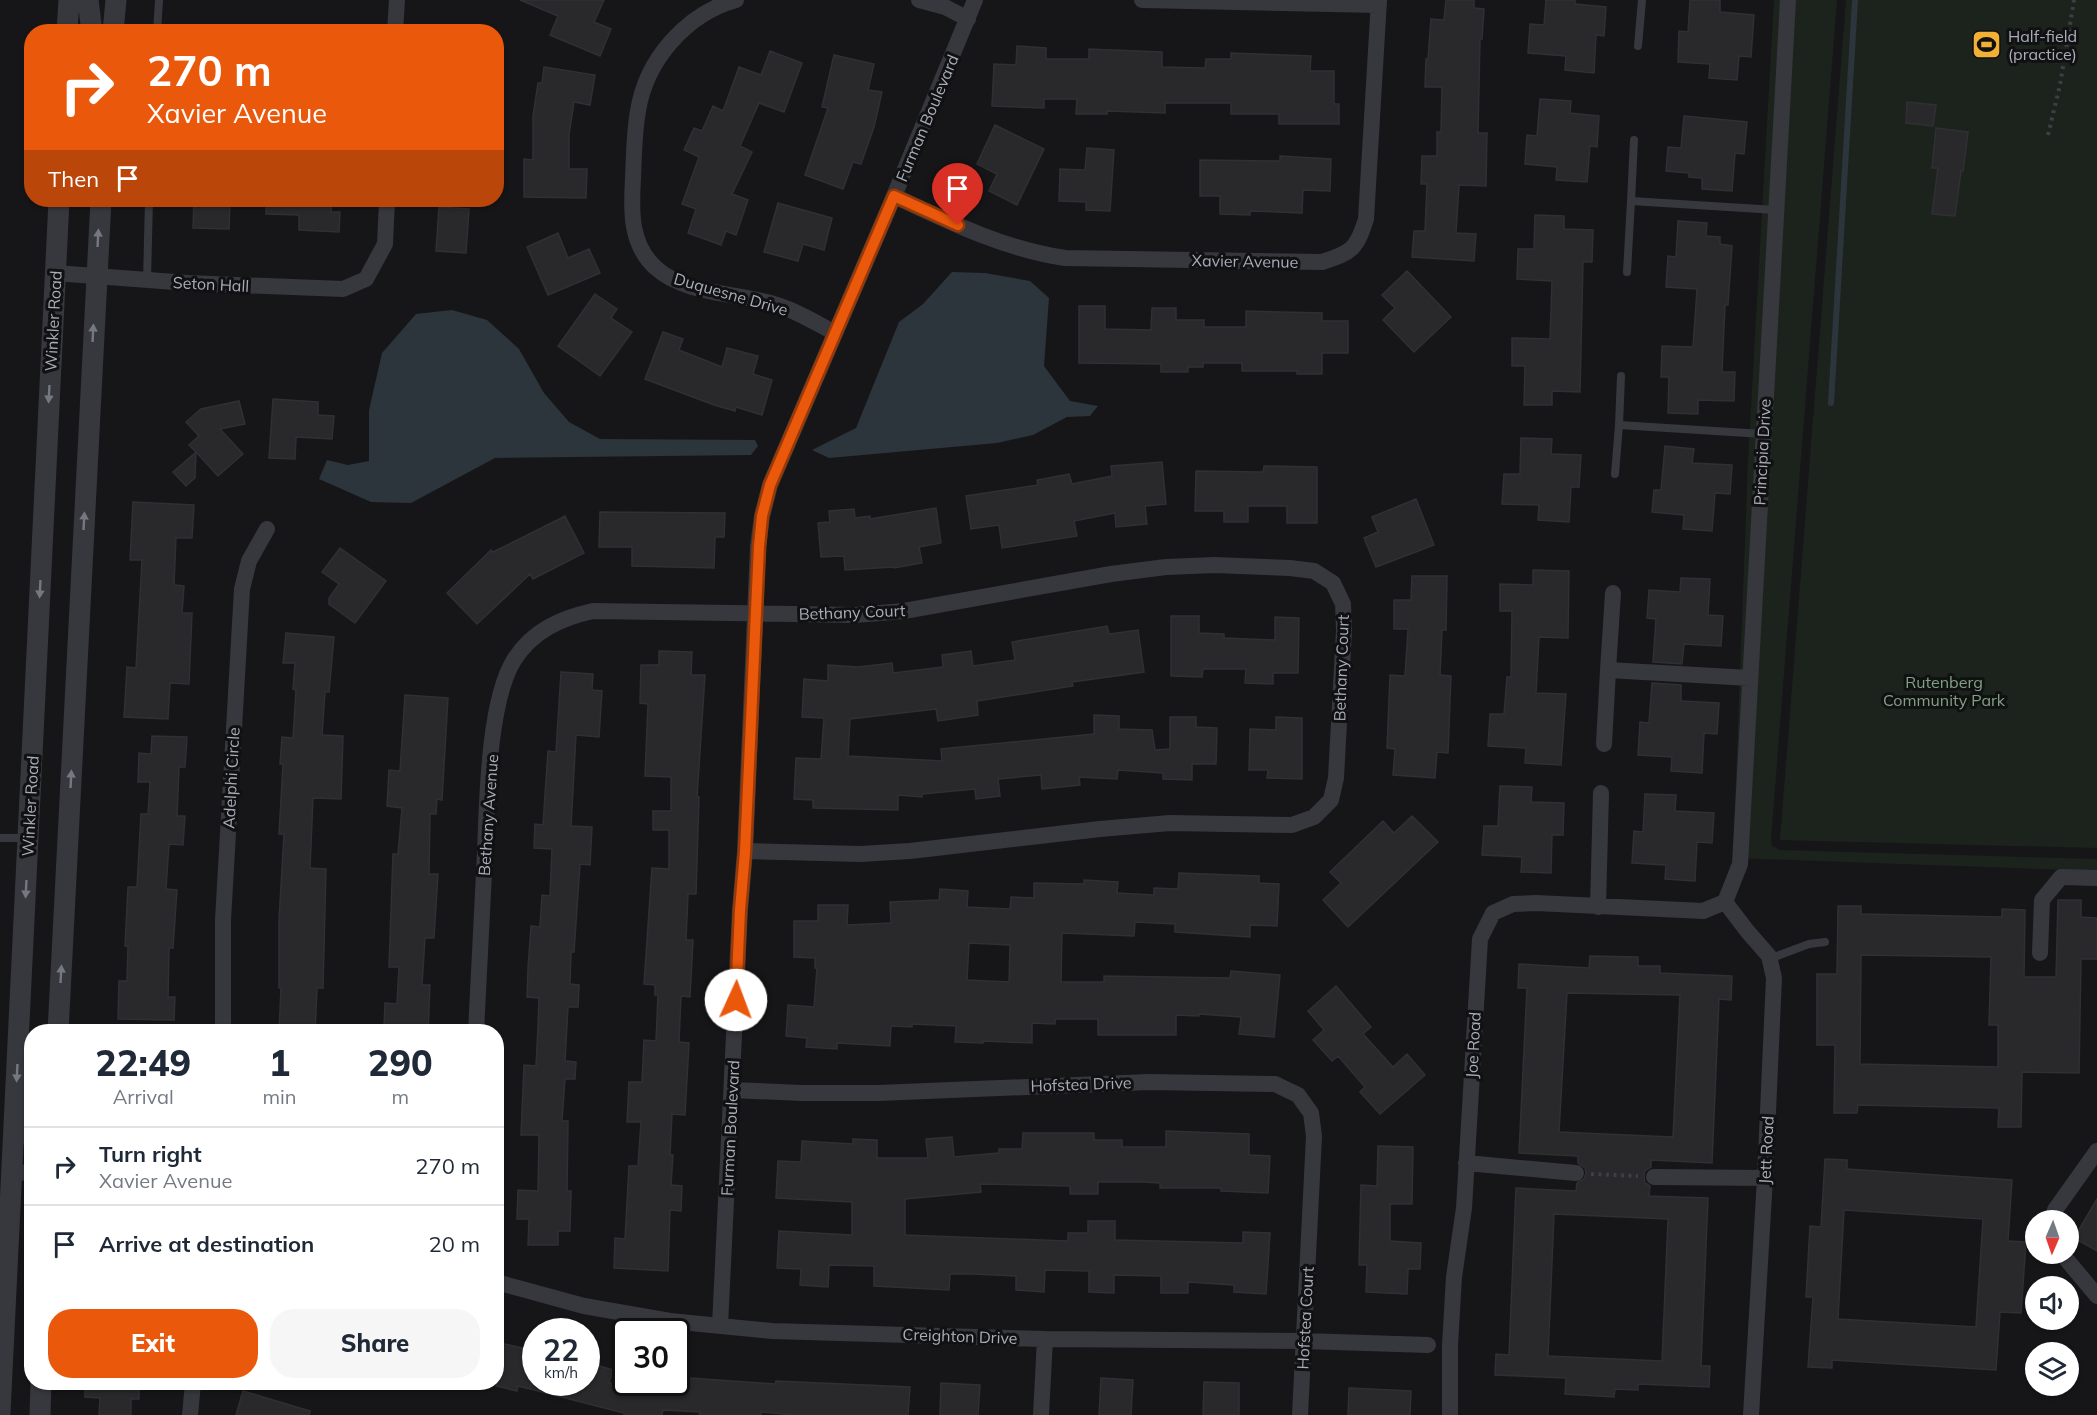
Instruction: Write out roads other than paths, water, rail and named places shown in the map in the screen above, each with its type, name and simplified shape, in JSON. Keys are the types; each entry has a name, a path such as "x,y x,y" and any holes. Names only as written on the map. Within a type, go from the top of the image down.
{"street":[{"path":"68,24 69,0"},
{"path":"88,0 91,24"},
{"path":"114,24 116,0"},
{"path":"396,24 397,0"},
{"name":"Duquesne Drive","path":"736,0 706,13 685,28 669,44 655,64 645,86 638,109 631,205 633,227 641,251 656,269 677,281 776,305 835,333"},
{"path":"920,0 945,7 968,19"},
{"name":"Furman Boulevard","path":"720,1326 755,614 762,516 770,485 975,0"},
{"path":"1142,0 1379,2"},
{"name":"Principia Drive","path":"1725,902 1740,864 1788,0"},
{"name":"Xavier Avenue","path":"894,196 1012,247 1034,254 1065,258 1322,262 1344,256 1360,240 1366,219 1379,2"},
{"name":"Winkler Road","path":"25,1024 28,838 59,207"},
{"path":"58,1024 100,207"},
{"name":"Seton Hall","path":"55,273 343,290 366,279 385,244 387,207"},
{"name":"Adelphi Circle","path":"223,1024 224,920 242,589 249,561 267,529"},
{"name":"Bethany Court","path":"557,622 570,616 593,611 855,615 904,611 1111,574 1166,567 1215,565 1290,567 1314,571 1333,583 1343,604 1344,630 1336,778 1331,800 1314,817 1292,825 1170,823 860,855 745,852"},
{"path":"1604,744 1613,593"},
{"name":"Bethany Avenue","path":"476,1024 487,808 503,683 514,660 528,642 557,622"},
{"path":"1608,670 1750,678"},
{"path":"1598,907 1601,793"},
{"path":"2040,953 2042,900 2061,877 2097,878"},
{"path":"1725,902 1770,958"},
{"name":"Joe Road","path":"1450,1415 1450,1345 1454,1277 1461,1231 1480,939 1493,913 1513,904 1536,903 1703,911 1725,902"},
{"name":"Jett Road","path":"1751,1415 1765,1178 1773,978 1770,958"},
{"name":"Winkler Road","path":"0,1413 22,1172 24,1076"},
{"name":"Hofstea Drive","path":"732,1090 878,1093 1149,1082 1275,1084 1298,1095 1311,1113 1314,1136 1310,1220"},
{"path":"2055,1210 2097,1151"},
{"path":"1466,1163 1576,1173"},
{"path":"1654,1177 1765,1178"},
{"name":"Hofstea Court","path":"1300,1415 1310,1220"},
{"path":"2070,1264 2097,1296"},
{"name":"Creighton Drive","path":"504,1284 584,1306 670,1321 772,1331 1045,1339 1304,1341 1428,1345"},
{"path":"1041,1415 1045,1339"},
{"path":"40,1415 41,1390"},
{"path":"190,1415 192,1390"}],"lane":[{"path":"158,24 159,0"},
{"path":"1638,46 1642,0"},
{"path":"1627,272 1634,140"},
{"path":"1631,201 1776,210"},
{"path":"147,280 149,207"},
{"path":"1615,474 1621,376"},
{"path":"1619,425 1763,434"},
{"path":"0,838 28,838"},
{"path":"1770,958 1809,944 1825,942"}],"waterway":[{"path":"1831,403 1855,0"}],"place":[{"name":"Half-field (practice)","path":"1987,45"}],"park label":[{"name":"Rutenberg Community Park","path":"1944,691"}]}
